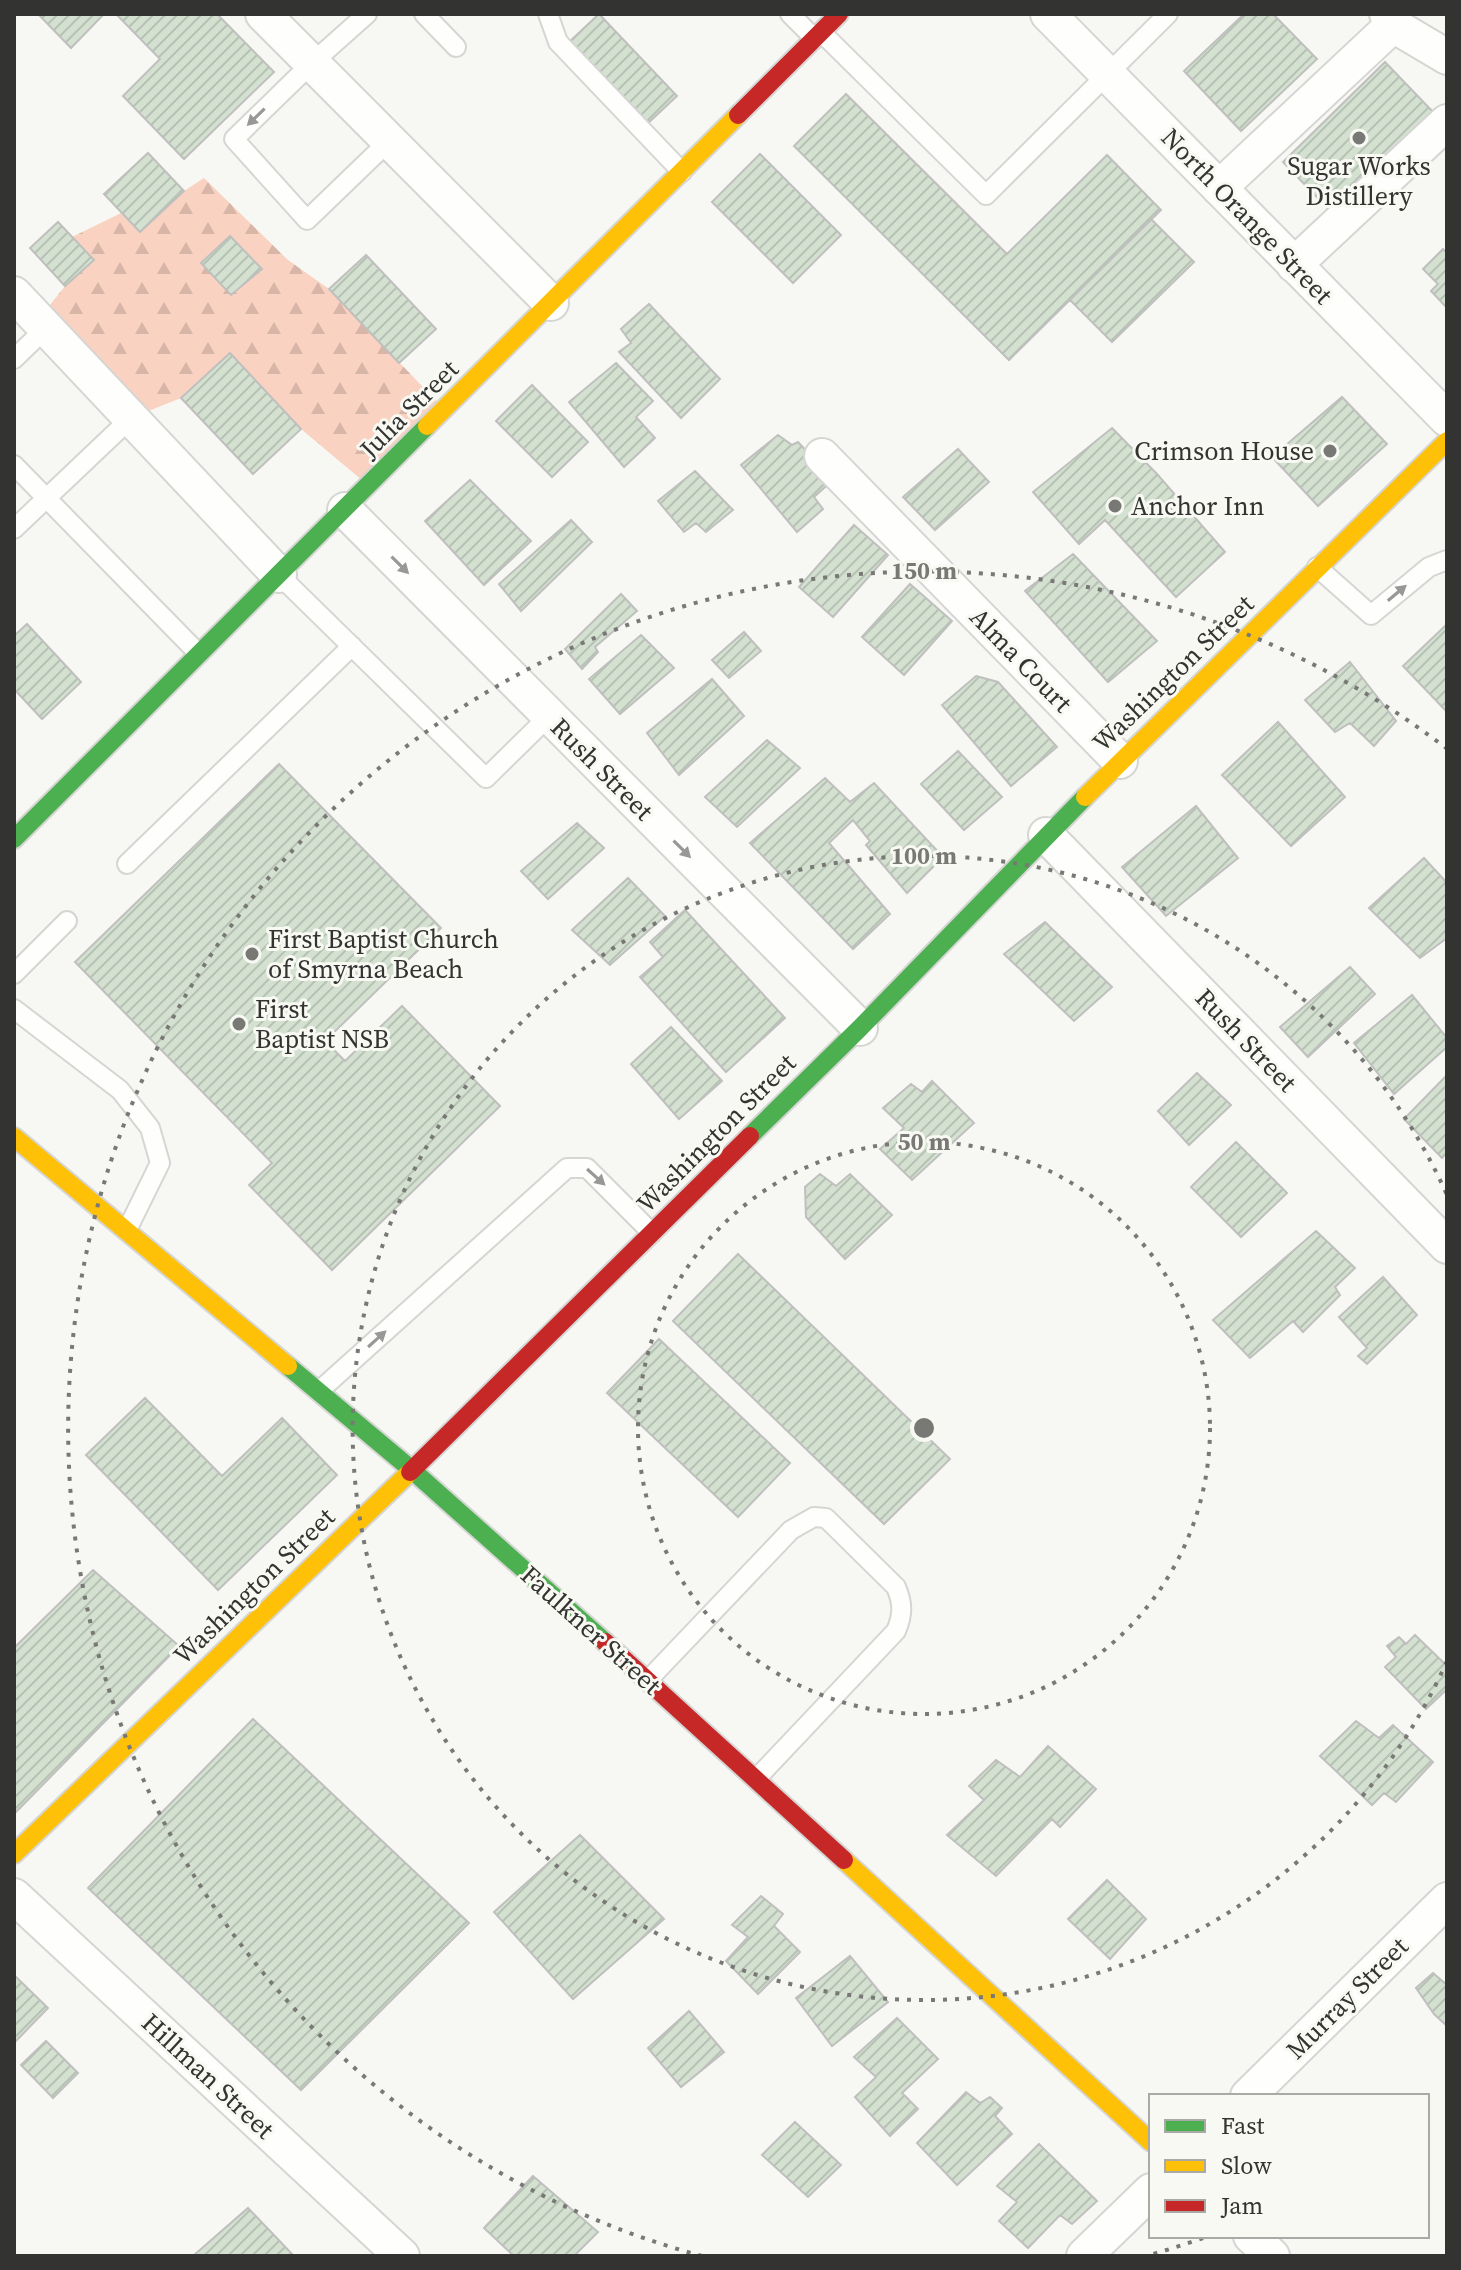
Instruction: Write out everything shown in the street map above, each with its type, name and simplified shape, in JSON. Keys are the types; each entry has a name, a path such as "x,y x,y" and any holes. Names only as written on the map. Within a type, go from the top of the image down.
{"street":[{"path":"263,14 551,303"},
{"name":"Julia Street","path":"14,839 839,14"},
{"name":"North Orange Street","path":"1048,14 1447,419"},
{"path":"1219,188 1390,20 1447,57"},
{"path":"1294,265 1447,122"},
{"path":"14,294 279,575"},
{"name":"Washington Street","path":"14,1854 412,1470 860,1028 1120,761 1447,441"},
{"name":"Alma Court","path":"822,456 1120,761"},
{"name":"Rush Street","path":"345,510 860,1028"},
{"name":"Rush Street","path":"1046,835 1447,1246"},
{"name":"Faulkner Street","path":"14,1137 412,1470 757,1778 1149,2140"},
{"name":"Hillman Street","path":"14,1896 402,2256"},
{"name":"Murray Street","path":"1250,2094 1447,1900"},
{"path":"1084,2256 1149,2193"},
{"path":"1253,2238 1272,2256"}],"lane":[{"path":"367,14 234,139 307,220 389,141"},
{"path":"424,14 456,47"},
{"path":"548,14 558,42 682,172"},
{"path":"790,14 818,35 986,195 1168,14"},
{"path":"14,359 46,328"},
{"path":"14,529 131,418"},
{"path":"14,465 199,654"},
{"path":"1317,567 1371,615 1429,567 1447,560"},
{"path":"279,575 486,778 549,716"},
{"path":"127,864 352,646"},
{"path":"14,974 67,921"},
{"path":"14,1009 120,1090 150,1128 160,1163 127,1232"},
{"path":"319,1391 567,1168 587,1168 652,1233"},
{"path":"648,1680 791,1530 814,1517 826,1518 896,1587 902,1600 902,1617 896,1631 757,1778"}],"green space":[{"path":"204,178 288,260 329,289 445,410 369,486 301,429 230,353 181,398 131,418 38,320 65,286 93,260 72,237 121,213 140,232 184,191","holes":["230,236 262,268 231,295 201,263"]}],"building":[{"path":"38,14 104,14 71,48"},
{"path":"116,14 217,14 274,72 184,159 123,96 160,59"},
{"path":"599,14 677,96 646,125 568,43"},
{"path":"1244,14 1273,14 1317,59 1241,131 1184,71"},
{"name":"Sugar Works Distillery","path":"1385,62 1435,114 1333,214 1283,162"},
{"path":"846,94 1007,254 1107,155 1161,210 1009,360 794,146"},
{"path":"148,153 184,191 140,232 104,194"},
{"path":"760,154 841,235 793,283 712,202"},
{"path":"1151,219 1194,262 1112,342 1070,300"},
{"path":"58,222 94,260 65,286 30,248"},
{"path":"230,236 262,269 231,295 201,263"},
{"path":"1443,249 1447,253 1447,308 1431,291 1438,284 1423,269"},
{"path":"366,255 436,329 399,363 329,289"},
{"path":"649,304 720,379 681,418 619,352 631,343 621,329"},
{"path":"230,353 301,429 253,474 181,398"},
{"path":"616,363 653,401 636,417 655,438 624,467 569,402"},
{"path":"532,385 588,442 552,477 496,421"},
{"name":"Crimson House","path":"1342,397 1387,444 1318,506 1272,457"},
{"name":"Anchor Inn","path":"1112,428 1225,552 1176,597 1105,520 1079,544 1033,492"},
{"path":"778,435 792,445 798,442 833,480 814,497 823,509 797,532 741,465"},
{"path":"958,449 989,482 935,530 903,497"},
{"path":"695,471 733,510 706,532 696,523 684,532 658,501"},
{"path":"470,480 531,541 484,585 425,521"},
{"path":"571,520 592,542 521,611 499,584"},
{"path":"854,525 888,555 833,617 799,587"},
{"path":"1073,554 1157,641 1108,682 1025,591"},
{"path":"910,584 952,621 904,675 862,637"},
{"path":"621,594 637,611 595,647 598,652 582,669 565,649"},
{"path":"27,624 81,682 42,719 14,689 14,636"},
{"path":"1447,624 1447,712 1403,666"},
{"path":"744,632 761,651 729,678 712,660"},
{"path":"641,635 674,668 620,714 589,679"},
{"path":"1350,662 1396,721 1374,746 1350,723 1335,732 1305,700"},
{"path":"976,676 998,682 1057,747 1011,786 942,705"},
{"path":"712,679 744,716 679,775 647,733"},
{"path":"1278,722 1345,797 1291,846 1222,775"},
{"path":"767,740 800,768 737,827 705,797"},
{"path":"958,751 1002,797 964,830 921,784"},
{"name":"First Baptist NSB","path":"279,764 441,928 325,1041 345,1061 402,1006 500,1106 332,1270 249,1185 272,1163 75,962"},
{"path":"825,778 850,802 874,783 943,857 907,893 866,845 870,841 853,820 829,843 890,914 853,949 750,843"},
{"path":"1196,806 1238,858 1166,916 1122,867"},
{"path":"577,823 604,848 548,899 521,871"},
{"path":"1424,858 1447,883 1447,938 1420,958 1369,908"},
{"path":"628,878 665,916 610,965 572,930"},
{"path":"685,910 785,1018 726,1072 640,977 663,957 650,942"},
{"path":"1045,922 1112,987 1074,1021 1004,954"},
{"path":"1350,967 1375,994 1308,1057 1280,1027"},
{"path":"1412,995 1447,1038 1447,1047 1394,1094 1354,1043"},
{"path":"671,1027 722,1081 679,1119 631,1064"},
{"path":"1197,1073 1231,1105 1189,1145 1158,1111"},
{"path":"1447,1075 1447,1152 1442,1158 1404,1119"},
{"path":"932,1081 974,1123 912,1180 880,1149 904,1128 883,1108 911,1084 922,1092"},
{"path":"1236,1142 1287,1193 1241,1237 1191,1187"},
{"path":"820,1174 836,1186 850,1174 892,1215 845,1259 806,1217 805,1187"},
{"path":"1316,1231 1355,1268 1335,1287 1340,1295 1303,1332 1293,1321 1250,1358 1213,1320"},
{"path":"738,1254 950,1459 884,1524 673,1321"},
{"path":"1383,1277 1417,1315 1367,1364 1358,1356 1367,1348 1339,1317"},
{"path":"659,1339 790,1463 738,1517 607,1393"},
{"path":"145,1398 222,1476 282,1418 337,1475 218,1590 86,1455"},
{"path":"93,1570 179,1646 15,1813 14,1648"},
{"path":"1415,1635 1447,1666 1447,1689 1426,1709 1385,1667 1396,1657 1387,1646 1399,1637 1406,1644"},
{"path":"253,1719 469,1923 301,2090 88,1888"},
{"path":"1356,1721 1379,1738 1393,1725 1433,1762 1396,1802 1384,1793 1372,1805 1320,1756"},
{"path":"1048,1746 1096,1789 1060,1827 1052,1819 996,1876 947,1835 984,1800 969,1786 996,1760 1020,1777"},
{"path":"580,1835 664,1919 573,1999 494,1912"},
{"path":"1107,1880 1146,1919 1110,1959 1068,1919"},
{"path":"761,1896 783,1914 774,1926 800,1952 758,1994 726,1961 748,1937 732,1925"},
{"path":"850,1956 888,2002 832,2046 796,1998"},
{"path":"1433,1973 1447,1985 1447,2026 1434,2014 1416,1988"},
{"path":"14,1975 48,2008 15,2042 14,2041"},
{"path":"689,2011 724,2052 681,2087 648,2048"},
{"path":"897,2018 938,2059 902,2093 918,2109 890,2136 855,2097 876,2077 854,2057"},
{"path":"46,2041 78,2073 53,2098 21,2065"},
{"path":"966,2092 980,2103 990,2097 1002,2108 995,2116 1012,2134 957,2185 917,2143"},
{"path":"795,2122 841,2165 808,2197 762,2155"},
{"path":"1039,2144 1097,2201 1072,2224 1060,2215 1028,2248 999,2221 1017,2202 997,2186"},
{"path":"533,2176 598,2232 574,2256 514,2256 484,2228"},
{"path":"248,2208 294,2256 193,2256"}],"traffic: fast":[{"path":"14,839 427,426"},
{"path":"750,1136 1085,797"},
{"path":"288,1366 412,1470 605,1642"}],"traffic: slow":[{"path":"427,426 738,115"},
{"path":"1085,797 1447,441"},
{"path":"14,1137 288,1366"},
{"path":"14,1854 410,1472"},
{"path":"844,1860 1149,2140"}],"traffic: jam":[{"path":"738,115 839,14"},
{"path":"410,1472 750,1136"},
{"path":"605,1642 844,1860"}],"place":[{"name":"Sugar Works Distillery","path":"1359,138"},
{"name":"Crimson House","path":"1330,451"},
{"name":"Anchor Inn","path":"1115,506"},
{"name":"First Baptist Church of Smyrna Beach","path":"252,954"},
{"name":"First Baptist NSB","path":"239,1024"}]}
